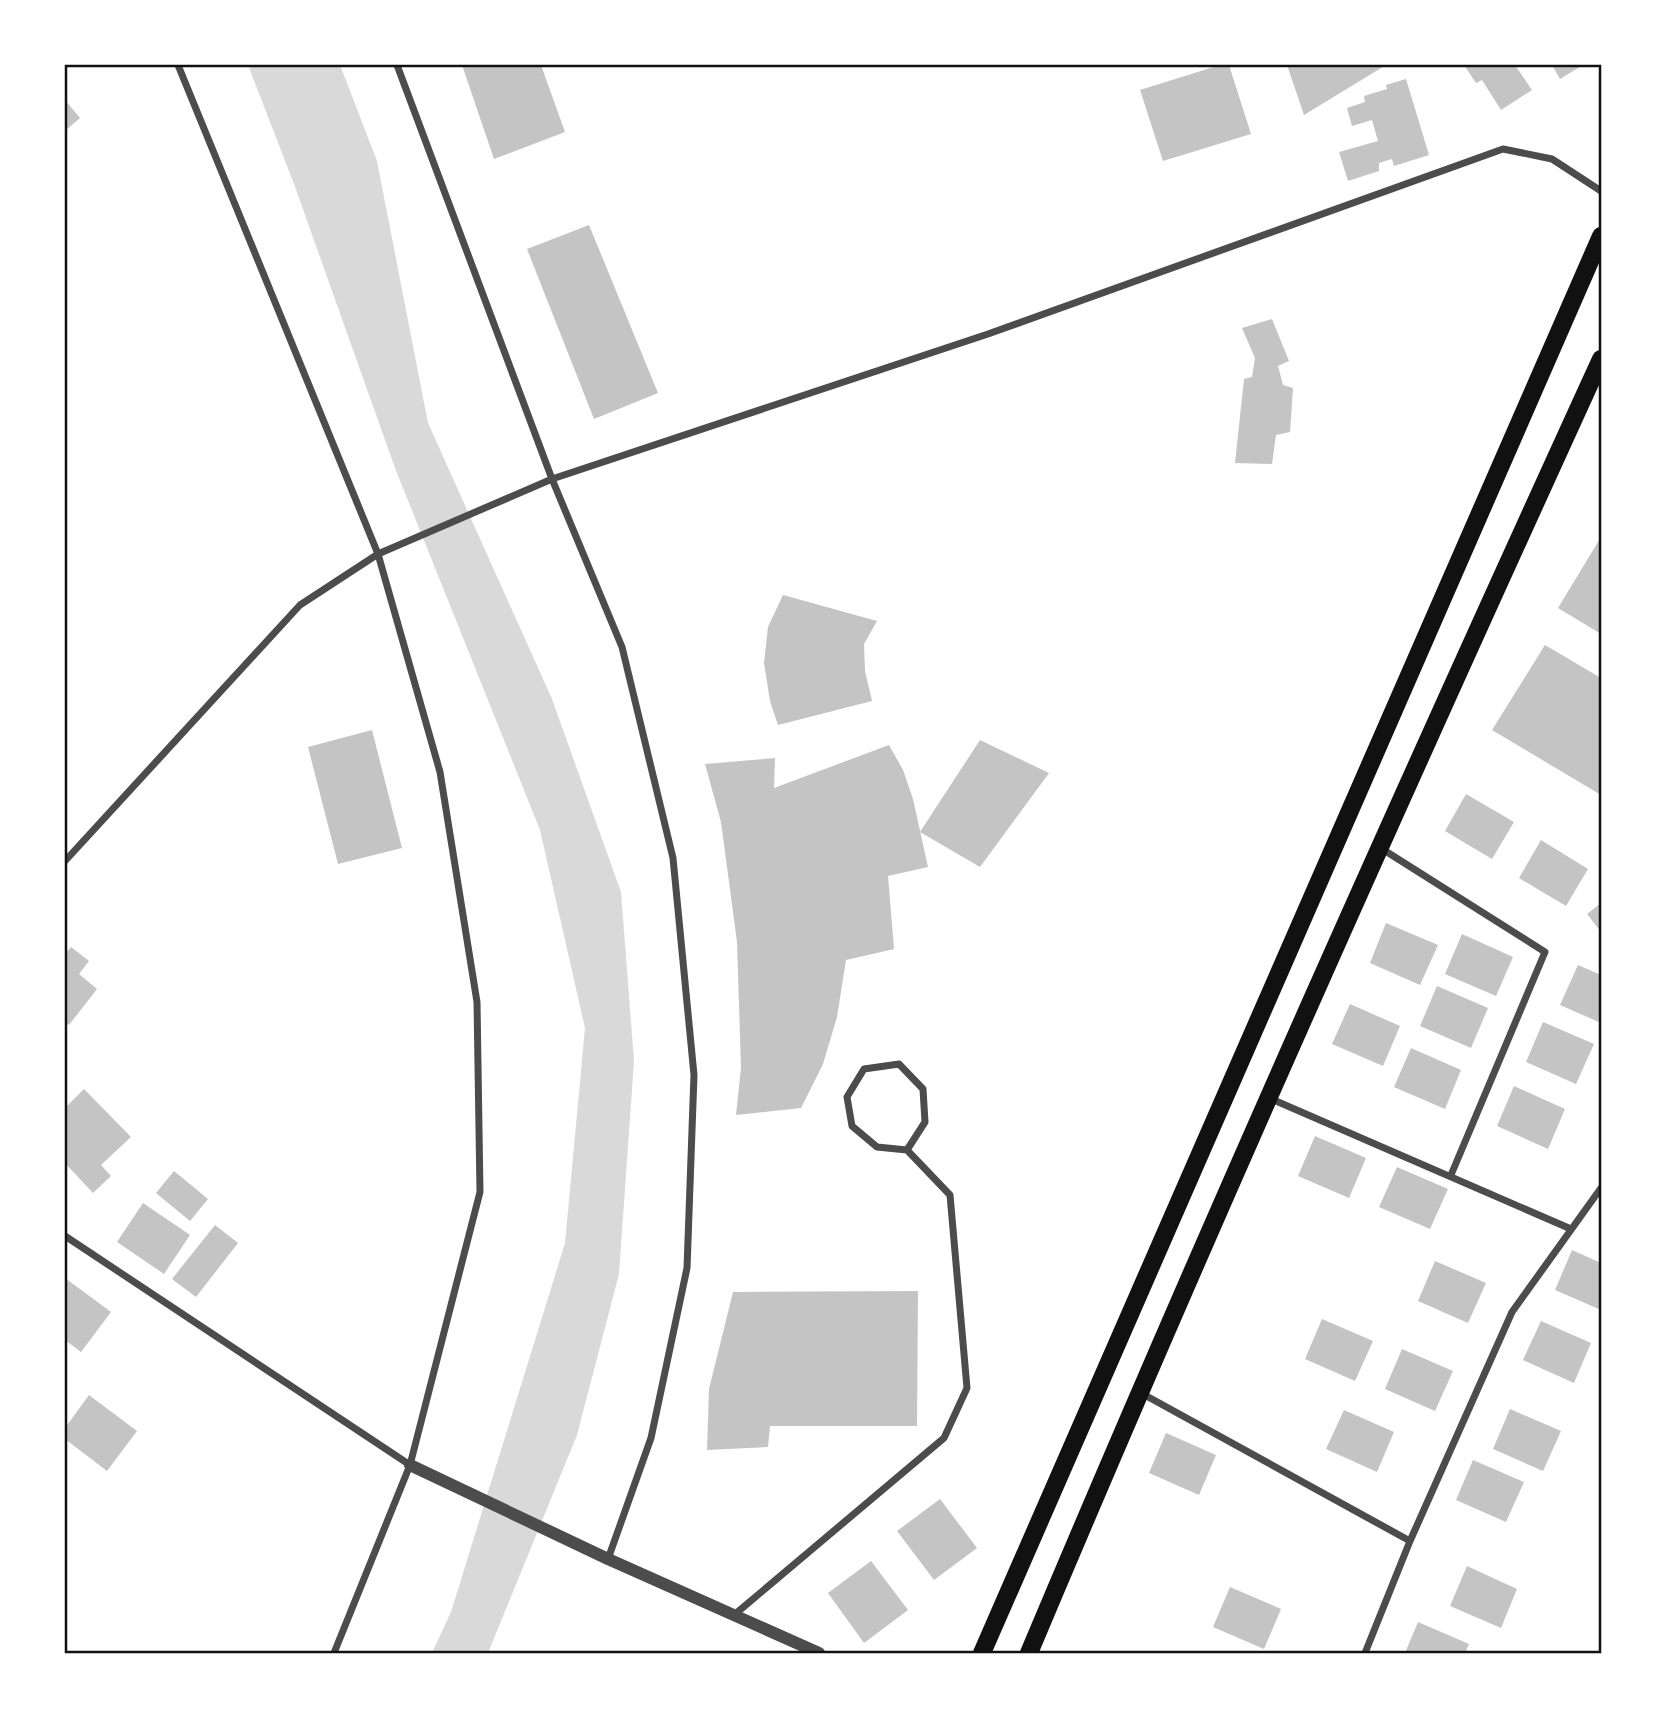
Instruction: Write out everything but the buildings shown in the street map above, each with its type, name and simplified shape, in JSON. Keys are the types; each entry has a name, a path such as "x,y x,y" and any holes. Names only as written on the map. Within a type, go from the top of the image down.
{"main road":[{"path":"982,1653 1601,236"},
{"path":"1030,1653 1139,1392 1378,847 1601,359"}],"street":[{"path":"178,65 378,554 440,772 477,1002 480,1192 410,1465 334,1653"},
{"path":"397,65 552,479 622,647 673,858 695,1075 687,1268 651,1438 608,1559"},
{"path":"65,861 300,605 378,554 552,479 988,334 1503,149 1552,159 1601,191"},
{"path":"1378,847 1545,952 1451,1175"},
{"path":"734,1615 944,1438 967,1388 950,1195 907,1150 877,1147 852,1126 847,1097 864,1069 899,1064 923,1089 925,1122 907,1150"},
{"path":"1268,1098 1571,1228"},
{"path":"1365,1653 1410,1541 1512,1312 1601,1188"},
{"path":"65,1236 410,1465 608,1559 819,1653"},
{"path":"1139,1392 1410,1541"}],"shaded area":[{"path":"248,65 340,65 377,161 428,423 552,699 621,892 634,1061 619,1274 577,1435 488,1653 432,1653 451,1612 565,1243 585,1028 540,830 395,468 294,184"}]}
